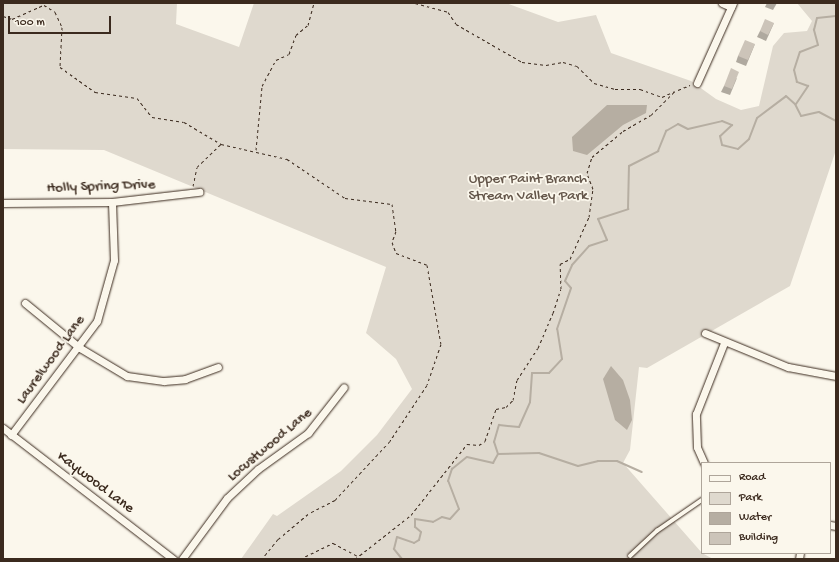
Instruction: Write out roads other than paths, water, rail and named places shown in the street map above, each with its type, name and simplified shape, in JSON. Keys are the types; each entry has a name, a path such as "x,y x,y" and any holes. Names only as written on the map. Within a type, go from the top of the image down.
{"street":[{"path":"698,83 732,5 722,3"},
{"name":"Holly Spring Drive","path":"3,203 112,202 184,195 199,192"},
{"name":"Laurelwood Lane","path":"11,435 80,348 97,321 110,285 114,260 112,202"},
{"path":"26,303 80,348 109,368 145,380 186,379 218,367"},
{"path":"705,333 724,343 788,367 836,376"},
{"path":"704,462 697,447 696,414 724,343"},
{"name":"Locustwood Lane","path":"182,559 227,498 258,469 308,433 344,387"},
{"name":"Kaywood Lane","path":"3,428 173,559"}],"lane":[{"path":"630,556 657,531 701,501"}],"water":[{"path":"607,105 647,105 646,113 623,125 587,155 573,151 572,137"},
{"path":"611,366 623,380 630,400 632,420 627,430 615,420 603,379"}],"waterway":[{"path":"796,104 808,86 797,82 794,70 800,52 818,45 814,30 817,18 836,16 836,3"},
{"path":"402,559 394,549 397,537 414,543 419,540 421,532 415,527 415,519 433,522 442,517 450,519 459,509 448,481 452,469 467,457 493,463 498,454 494,442 499,425 519,427 530,402 532,373 549,373 562,359 557,329 571,288 565,281 572,265 589,246 607,240 598,219 628,209 629,166 658,151 666,131 678,124 688,129 722,121 732,125 720,136 722,145 738,149 749,139 757,118 786,96 795,104 801,116 819,112 836,121"},
{"path":"498,454 539,453 578,466 598,461 617,461 642,472"}],"park label":[{"name":"Upper Paint Branch Stream Valley Park","path":"528,188"}]}
